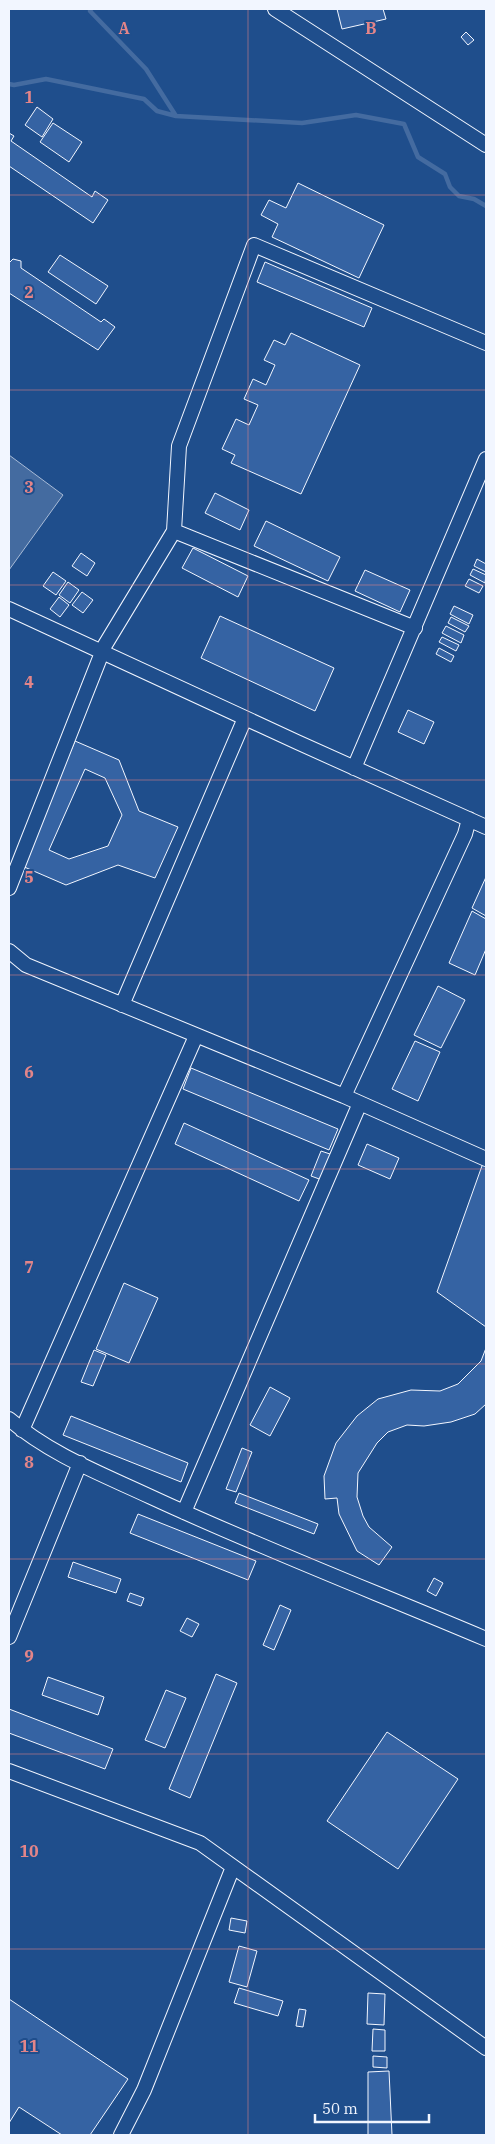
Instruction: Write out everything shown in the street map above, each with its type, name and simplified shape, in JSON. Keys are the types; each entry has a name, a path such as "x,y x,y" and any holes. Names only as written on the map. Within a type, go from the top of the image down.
{"street":[{"path":"276,9 486,145"},
{"path":"9,888 105,644 174,531 179,446 254,245 486,344"},
{"path":"354,768 486,459"},
{"path":"174,531 415,628"},
{"path":"9,609 486,827"},
{"path":"122,1005 245,718"},
{"path":"344,1096 465,834 469,819"},
{"path":"9,951 26,965 344,1096 486,1159"},
{"path":"22,1430 196,1036"},
{"path":"184,1512 360,1103"},
{"path":"9,1419 22,1430 63,1457 184,1512 486,1639"},
{"path":"9,1637 80,1464"},
{"path":"9,1771 200,1843 486,2048"},
{"path":"121,2135 144,2090 233,1867"}],"water":[{"path":"9,455 63,495 9,570"}],"building":[{"path":"337,9 383,9 386,19 342,29"},
{"path":"466,32 474,40 468,45 461,37"},
{"path":"37,107 53,119 42,137 25,125"},
{"path":"53,123 82,142 69,162 40,142"},
{"path":"9,133 14,136 11,141 92,197 95,191 108,200 93,223 9,166"},
{"path":"298,183 384,225 359,278 272,237 278,224 261,215 269,200 286,208"},
{"path":"60,255 108,286 96,304 48,272"},
{"path":"13,259 21,261 21,268 101,322 104,319 115,327 98,350 9,293 9,263"},
{"path":"265,262 372,308 364,327 257,282"},
{"path":"291,333 360,365 301,494 231,463 235,455 222,449 236,419 249,425 258,405 244,399 253,379 266,385 275,365 264,360 274,340 285,345"},
{"path":"215,493 249,510 240,530 205,513"},
{"path":"266,521 340,557 328,581 254,546"},
{"path":"193,548 248,576 238,597 182,568"},
{"path":"81,553 95,563 87,576 72,566"},
{"path":"477,559 486,564 486,572 474,566"},
{"path":"473,569 486,575 485,583 470,575"},
{"path":"365,570 410,590 400,612 355,591"},
{"path":"53,572 66,581 56,595 43,586"},
{"path":"469,579 483,586 479,593 465,586"},
{"path":"68,582 79,590 70,603 59,595"},
{"path":"82,592 93,600 83,613 72,605"},
{"path":"59,597 69,605 60,617 50,609"},
{"path":"454,606 473,615 469,624 450,614"},
{"path":"220,616 334,668 315,711 201,658"},
{"path":"451,617 469,626 465,632 448,623"},
{"path":"446,626 464,635 461,643 442,633"},
{"path":"442,637 459,645 456,651 439,642"},
{"path":"439,648 454,656 451,662 436,654"},
{"path":"408,710 434,722 424,744 398,732"},
{"path":"75,741 119,760 139,811 178,827 155,878 118,865 66,885 22,866","holes":["85,769 105,778 122,815 108,846 69,859 49,850"]},
{"path":"486,877 486,916 472,908"},
{"path":"472,911 486,919 486,949 475,975 449,963"},
{"path":"438,986 465,1000 441,1048 414,1035"},
{"path":"415,1041 440,1052 418,1101 392,1089"},
{"path":"191,1068 338,1129 329,1150 183,1089"},
{"path":"184,1123 309,1180 299,1201 175,1144"},
{"path":"367,1144 399,1158 390,1179 358,1165"},
{"path":"321,1151 333,1155 322,1180 311,1176"},
{"path":"483,1163 486,1164 486,1327 437,1292"},
{"path":"124,1283 158,1298 129,1363 96,1349"},
{"path":"486,1348 486,1404 475,1414 451,1422 424,1426 407,1425 388,1432 377,1443 358,1473 357,1497 363,1516 369,1527 392,1547 379,1565 357,1551 339,1514 337,1498 325,1499 324,1476 336,1443 357,1416 378,1399 411,1390 440,1391 458,1384 481,1361"},
{"path":"94,1350 106,1355 93,1386 81,1382"},
{"path":"270,1387 290,1398 270,1436 250,1425"},
{"path":"71,1416 188,1463 181,1482 63,1435"},
{"path":"242,1448 252,1452 236,1492 226,1489"},
{"path":"239,1493 318,1524 314,1534 235,1503"},
{"path":"138,1514 256,1561 248,1580 130,1533"},
{"path":"73,1562 121,1579 116,1593 68,1577"},
{"path":"434,1578 443,1583 436,1596 427,1591"},
{"path":"130,1593 144,1598 141,1606 127,1601"},
{"path":"280,1605 291,1610 274,1650 263,1645"},
{"path":"187,1618 199,1624 192,1637 180,1631"},
{"path":"216,1674 237,1683 190,1798 169,1789"},
{"path":"48,1677 104,1697 98,1715 42,1695"},
{"path":"166,1690 186,1698 165,1748 145,1740"},
{"path":"9,1709 113,1749 105,1769 9,1733"},
{"path":"387,1732 458,1779 398,1869 327,1821"},
{"path":"231,1918 247,1921 245,1933 229,1930"},
{"path":"239,1946 257,1951 247,1987 229,1982"},
{"path":"239,1988 283,2001 278,2016 234,2003"},
{"path":"368,1993 385,1994 384,2025 367,2024"},
{"path":"9,1999 128,2079 90,2135 62,2135 19,2107 9,2123"},
{"path":"299,2009 306,2010 303,2027 296,2026"},
{"path":"373,2029 385,2030 385,2051 372,2051"},
{"path":"373,2056 387,2057 387,2068 373,2067"},
{"path":"389,2071 392,2135 368,2135 368,2072"}],"waterway":[{"path":"91,9 90,11 146,69 176,116 302,123 356,115 404,124 418,157 445,174 450,187 459,196 474,199 486,206"},
{"path":"9,84 14,85 46,79 144,99 157,111 176,116"}]}
